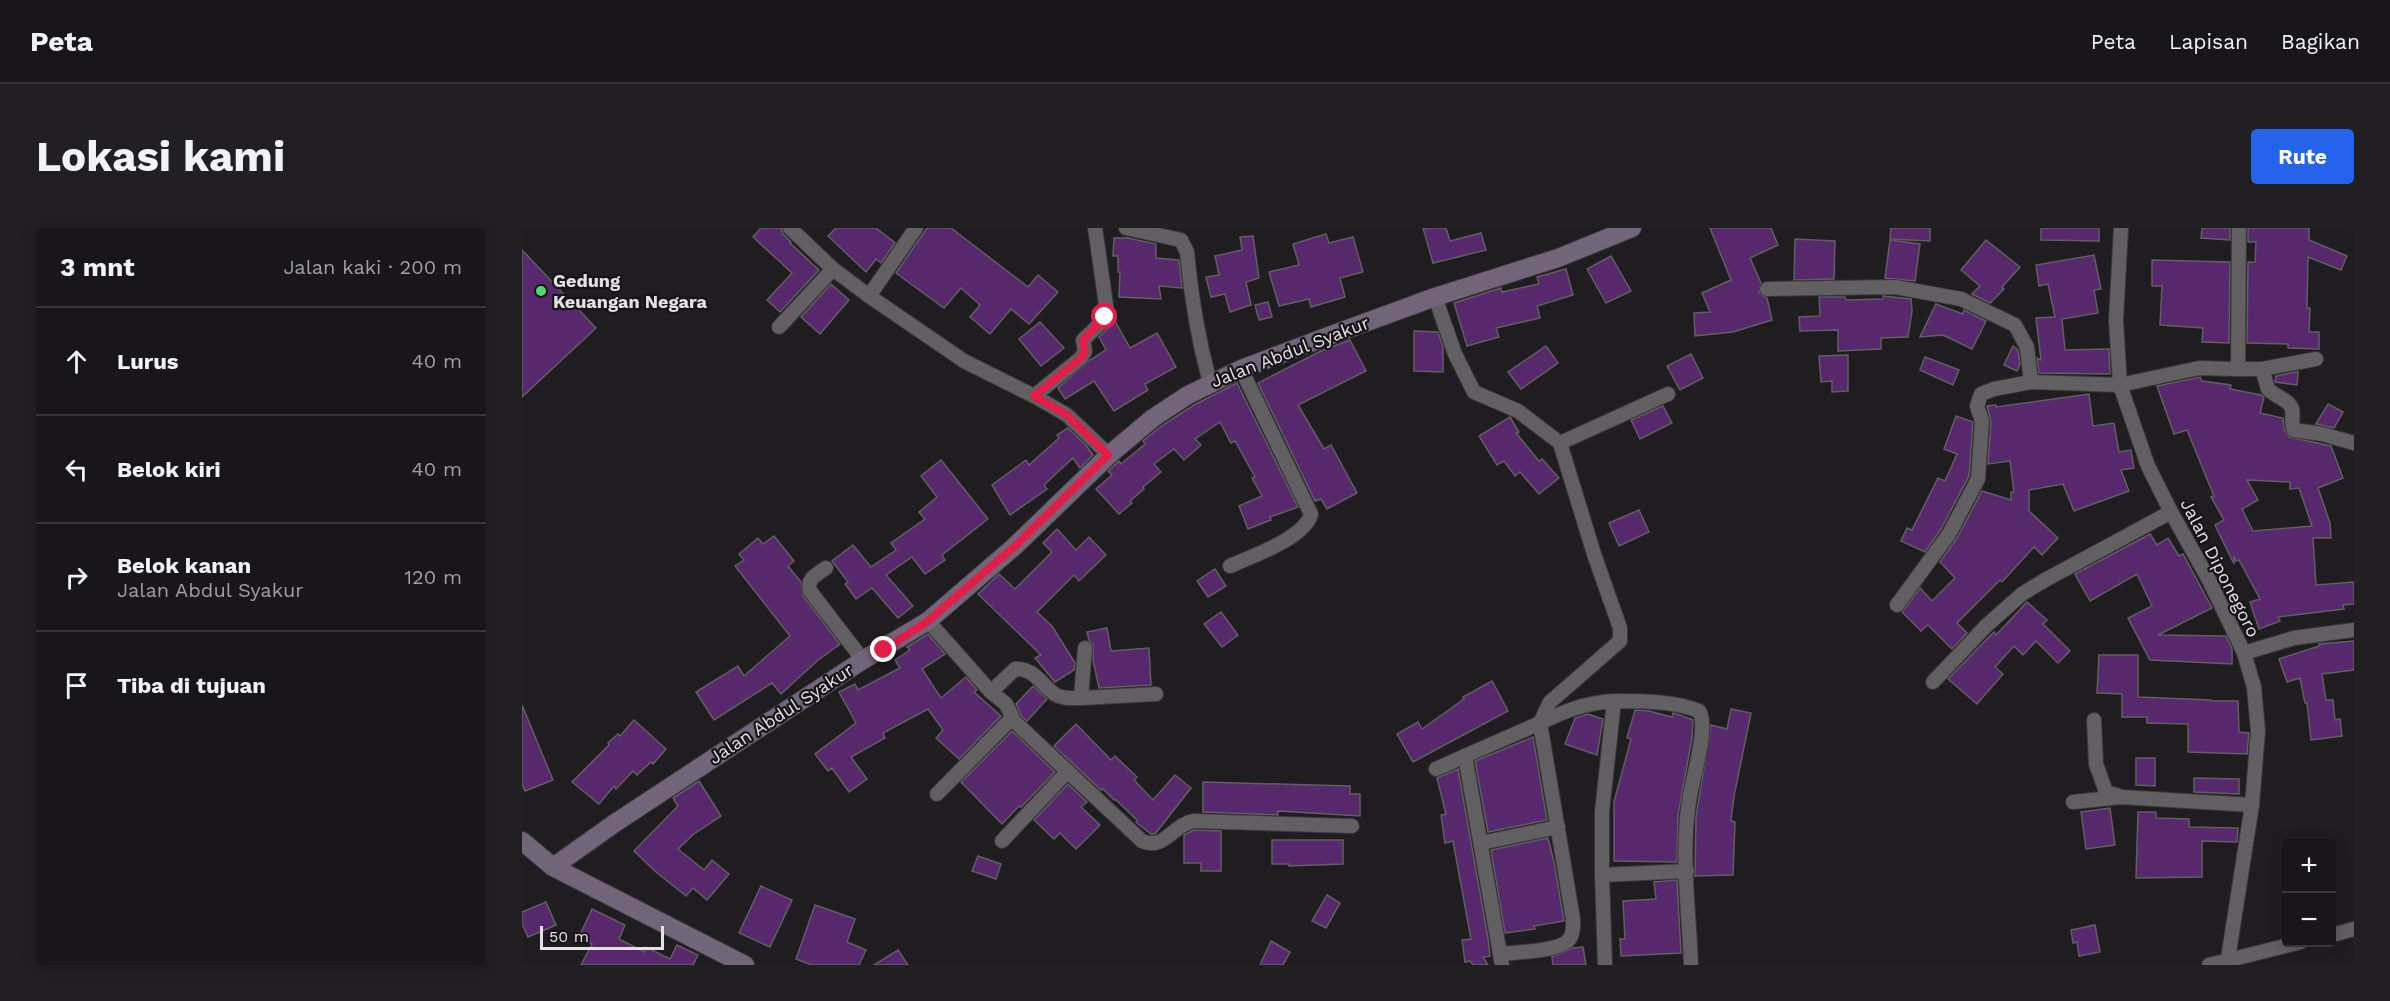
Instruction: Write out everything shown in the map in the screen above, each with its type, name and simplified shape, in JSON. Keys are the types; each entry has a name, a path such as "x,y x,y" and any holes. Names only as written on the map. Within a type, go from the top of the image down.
{"street":[{"path":"790,228 833,269 869,296 964,362 1067,415 1108,455"},
{"path":"869,296 916,228"},
{"path":"1034,396 1081,358 1085,351 1083,340 1105,317 1106,305 1095,228"},
{"path":"1126,228 1181,240 1184,244 1197,331 1210,383"},
{"name":"Jalan Abdul Syakur","path":"553,867 615,823 863,660 928,621 1015,546 1108,455 1154,418 1210,383 1240,369 1435,297 1558,258 1632,228"},
{"name":"Jalan Diponegoro","path":"2121,228 2116,320 2120,385 2148,466 2209,580 2244,653 2254,687 2258,730 2252,805 2227,963"},
{"path":"2238,228 2238,369"},
{"path":"779,327 833,269"},
{"path":"1767,289 1895,288 1960,299 2014,325 2027,348 2031,382"},
{"path":"1435,297 1455,354 1474,392 1518,411 1560,443 1594,554 1620,628 1621,637 1616,645 1550,702 1540,723 1573,919 1570,939 1560,947 1501,959 1465,756"},
{"path":"1897,604 1949,534 1978,479 1982,421 1977,406 1981,394 1994,389 2031,382 2120,385 2199,368 2262,369 2316,359"},
{"path":"1230,566 1277,546 1309,522 1311,514 1240,369"},
{"path":"2262,369 2268,389 2289,403 2292,409 2291,422 2294,430 2322,434 2354,443"},
{"path":"1560,443 1668,394"},
{"path":"1933,682 1986,626 2022,594 2171,512"},
{"path":"826,567 811,580 810,591 863,660"},
{"path":"928,621 991,692 1006,704 1012,718 1146,843 1161,842 1182,825 1194,821 1352,826"},
{"path":"2244,653 2294,638 2354,630"},
{"path":"1081,698 1085,648"},
{"path":"991,692 1015,669 1020,668 1034,674 1055,694 1063,698 1156,694"},
{"path":"1605,965 1602,812 1614,701"},
{"path":"1436,769 1571,708 1594,702 1638,701 1688,707 1701,714 1703,726 1689,802 1687,871 1691,965"},
{"path":"937,794 1012,718"},
{"path":"2094,720 2096,764 2106,792 2121,797"},
{"path":"1002,841 1068,771"},
{"path":"2073,802 2121,797 2252,805"},
{"path":"1480,843 1558,827"},
{"path":"522,842 553,867 745,965"},
{"path":"1602,876 1687,871"},
{"path":"2336,934 2354,929"},
{"path":"2210,965 2227,963 2283,947"}],"building":[{"path":"761,228 781,228 790,243 819,270 780,312 767,300 792,273 753,237"},
{"path":"836,228 876,228 895,243 881,263 876,259 866,272 828,236"},
{"path":"927,228 951,228 1028,287 1038,275 1058,292 1029,324 1011,309 990,334 970,317 980,305 961,288 944,308 896,273"},
{"path":"1423,228 1446,228 1450,241 1481,233 1486,250 1433,263"},
{"path":"1710,228 1771,228 1778,245 1750,258 1761,283 1759,293 1767,298 1772,320 1733,332 1695,336 1694,313 1710,312 1702,293 1731,280"},
{"path":"1891,228 1930,228 1930,241 1890,239"},
{"path":"2041,228 2099,228 2099,241 2041,240"},
{"path":"2202,228 2230,228 2230,240 2201,238"},
{"path":"2248,228 2309,228 2309,240 2347,256 2341,270 2308,257 2309,332 2319,332 2319,349 2288,348 2288,344 2247,343 2248,262 2255,262 2256,242 2248,242"},
{"path":"1326,234 1329,243 1353,237 1363,272 1340,278 1345,297 1311,307 1309,299 1279,306 1269,272 1299,265 1293,244"},
{"path":"1253,236 1259,278 1246,282 1251,305 1230,312 1225,294 1211,297 1206,277 1219,275 1215,256 1242,250 1240,237"},
{"path":"1114,238 1128,238 1156,244 1156,258 1179,260 1182,288 1159,286 1161,299 1119,297 1120,272 1118,272 1118,256 1113,256"},
{"path":"1795,239 1835,241 1834,279 1794,280"},
{"path":"1890,240 1920,244 1915,281 1885,278"},
{"path":"1986,240 2020,267 1990,303 1972,294 1980,286 1961,270"},
{"name":"Gedung Keuangan Negara","path":"522,250 596,328 522,397"},
{"path":"2094,255 2101,289 2094,290 2098,313 2062,319 2065,350 2109,349 2110,374 2039,373 2037,358 2041,360 2036,318 2055,317 2048,284 2039,286 2036,265"},
{"path":"1611,256 1631,291 1606,303 1587,269"},
{"path":"2152,260 2230,262 2229,343 2202,342 2203,328 2160,325 2162,286 2152,286"},
{"path":"1566,269 1573,295 1537,306 1540,318 1496,328 1499,337 1467,346 1454,303 1501,288 1502,292 1539,284 1537,277"},
{"path":"831,284 849,300 820,334 801,317"},
{"path":"1883,296 1911,299 1912,311 1908,337 1881,338 1881,349 1838,351 1838,330 1800,331 1799,317 1820,316 1819,297 1845,297 1846,300 1883,299"},
{"path":"1268,302 1272,317 1259,320 1255,305"},
{"path":"1936,304 1963,314 1964,310 1986,321 1972,349 1943,335 1920,337"},
{"path":"1115,321 1130,348 1157,333 1176,367 1145,384 1148,390 1114,411 1094,381 1065,399 1058,388 1090,360 1106,350 1099,337"},
{"path":"1040,322 1064,348 1041,366 1019,339"},
{"path":"1414,331 1438,332 1443,347 1443,372 1414,371"},
{"path":"1350,340 1366,371 1298,405 1324,449 1331,445 1357,493 1327,509 1321,499 1315,501 1258,383 1321,351"},
{"path":"1546,346 1558,363 1521,389 1508,372"},
{"path":"2013,346 2018,350 2020,364 2017,371 2004,365"},
{"path":"1691,354 1703,378 1680,390 1667,366"},
{"path":"1848,355 1848,391 1832,392 1832,381 1821,382 1819,356"},
{"path":"1925,357 1959,370 1953,385 1920,370"},
{"path":"2298,372 2297,385 2275,382 2276,376"},
{"path":"2200,377 2202,381 2231,385 2230,389 2261,395 2264,397 2260,413 2283,418 2284,429 2289,437 2331,446 2343,478 2318,488 2330,523 2331,538 2313,538 2316,585 2354,582 2354,604 2343,605 2344,609 2278,617 2280,621 2259,629 2250,602 2260,599 2239,560 2236,561 2234,556 2234,564 2215,525 2224,520 2211,497 2214,496 2187,430 2174,434 2157,386","holes":["2247,480 2290,482 2290,489 2299,488 2312,526 2253,531 2242,509 2258,500"]},
{"path":"1237,383 1298,507 1270,517 1271,520 1248,529 1239,506 1262,496 1252,478 1255,477 1235,441 1231,443 1220,422 1195,439 1201,445 1184,460 1174,449 1154,464 1161,472 1143,487 1144,489 1130,501 1132,503 1119,514 1096,489 1112,475 1108,471 1119,461 1121,464 1145,444 1143,441 1160,427 1194,405"},
{"path":"2089,394 2093,426 2114,423 2119,452 2131,450 2134,468 2121,470 2129,491 2074,511 2063,484 2029,490 2029,511 2058,538 2042,555 2034,547 2002,582 2000,580 1957,623 1967,633 1952,649 1928,625 1921,631 1902,612 1920,588 1932,601 1955,578 1940,562 1957,538 1982,491 2011,500 2011,492 2014,492 2010,461 1988,464 1991,422 1987,406 1996,405 1996,407"},
{"path":"2328,404 2343,412 2334,428 2316,424"},
{"path":"1663,406 1672,423 1640,439 1631,420"},
{"path":"1956,416 1973,422 1969,476 1941,529 1925,552 1901,541 1907,528 1912,530 1938,478 1945,481 1957,454 1944,449"},
{"path":"1510,417 1519,432 1516,433 1539,461 1542,459 1559,478 1539,494 1520,472 1515,476 1504,461 1497,465 1479,436"},
{"path":"1068,428 1093,455 1080,468 1073,458 1044,485 1047,489 1010,515 992,485 1026,460 1029,465 1059,438 1057,435"},
{"path":"941,460 988,519 942,555 945,560 925,574 912,557 886,575 913,606 898,618 872,588 856,599 845,584 848,582 832,561 853,545 871,567 896,550 891,543 925,519 919,512 937,497 921,476"},
{"path":"1639,510 1649,532 1619,546 1609,523"},
{"path":"1057,529 1076,550 1089,537 1106,555 1079,581 1074,575 1037,612 1052,626 1075,663 1074,670 1055,682 1035,658 1041,655 978,594 999,574 1015,589 1052,552 1043,543"},
{"path":"2150,534 2157,545 2168,538 2179,556 2183,554 2212,608 2158,635 2226,636 2232,649 2232,664 2150,660 2128,618 2152,606 2137,574 2090,601 2075,574"},
{"path":"774,536 794,561 788,566 801,582 803,596 840,644 817,661 781,694 772,683 714,720 696,692 738,666 744,676 790,636 735,566 744,560 739,554 758,538 763,544"},
{"path":"1215,569 1226,586 1208,597 1197,581"},
{"path":"2027,602 2047,620 2043,624 2070,651 2058,663 2036,641 2023,655 2014,646 1995,667 2003,674 1977,704 1948,679 1994,632 1996,635"},
{"path":"1221,612 1238,635 1222,647 1204,624"},
{"path":"1107,628 1111,651 1149,648 1151,685 1099,688 1093,660 1093,645 1087,632"},
{"path":"928,634 945,654 922,669 941,698 966,677 977,690 974,692 1001,716 959,759 936,738 943,730 928,709 883,733 885,738 851,757 867,779 849,792 832,768 828,771 815,754 856,723 839,692 855,684 858,690 900,668 895,660 910,650 907,647"},
{"path":"2354,641 2354,670 2322,674 2326,700 2333,700 2335,720 2340,719 2342,736 2311,740 2307,703 2305,703 2300,678 2287,682 2279,659 2319,646 2319,644"},
{"path":"2099,655 2138,655 2138,697 2238,701 2239,732 2249,733 2247,754 2188,752 2188,724 2147,723 2147,717 2122,717 2122,694 2097,693"},
{"path":"1492,681 1508,711 1413,762 1397,734 1418,722 1422,729 1464,699 1463,697"},
{"path":"1033,686 1047,699 1027,721 1021,716 1016,704"},
{"path":"522,705 553,780 525,791 522,784"},
{"path":"1731,709 1751,713 1731,821 1735,822 1733,875 1695,876 1696,817 1711,725 1727,729"},
{"path":"1635,710 1672,717 1673,713 1693,720 1692,738 1678,815 1677,862 1614,861 1614,802 1631,739 1627,738"},
{"path":"1588,714 1603,719 1597,755 1565,744 1575,718"},
{"path":"634,720 666,749 653,764 651,762 637,775 633,771 616,789 614,786 599,804 572,782 609,745 608,743 618,734 620,736"},
{"path":"1076,724 1111,760 1115,756 1137,777 1134,780 1153,800 1175,775 1191,788 1155,834 1151,834 1136,822 1137,820 1115,799 1103,789 1101,790 1054,746"},
{"path":"1012,731 1055,772 1002,824 961,782"},
{"path":"1533,737 1547,820 1488,832 1475,761"},
{"path":"2136,758 2155,758 2155,786 2136,785"},
{"path":"1458,769 1488,938 1490,956 1483,957 1488,965 1473,965 1470,961 1465,962 1462,940 1471,939 1453,841 1445,843 1441,815 1446,814 1437,778"},
{"path":"2194,778 2239,779 2239,794 2194,792"},
{"path":"699,781 721,816 694,834 678,849 704,870 712,860 729,874 707,900 693,888 686,896 634,851 678,806 673,798"},
{"path":"1203,782 1350,786 1350,794 1360,794 1360,816 1278,811 1278,815 1203,812"},
{"path":"1068,784 1087,802 1081,807 1100,825 1076,849 1060,833 1054,839 1034,820"},
{"path":"2110,808 2115,845 2086,849 2081,812"},
{"path":"2138,812 2156,812 2156,818 2189,819 2189,827 2238,828 2237,842 2202,841 2202,877 2136,878"},
{"path":"1194,830 1221,831 1221,871 1201,871 1201,863 1184,863 1184,835"},
{"path":"1548,838 1564,921 1534,926 1535,929 1505,933 1491,850"},
{"path":"1272,840 1343,840 1343,864 1289,866 1289,864 1272,864"},
{"path":"978,856 1001,864 996,879 972,871"},
{"path":"1677,880 1681,953 1621,956 1620,939 1625,939 1623,901 1656,899 1654,882"},
{"path":"761,886 792,900 770,947 739,933"},
{"path":"1327,895 1340,903 1326,928 1312,921"},
{"path":"546,902 556,925 528,937 522,924 522,912"},
{"path":"815,905 855,919 847,942 866,950 859,965 812,965 796,959"},
{"path":"592,909 625,925 619,939 644,952 646,947 670,959 677,945 698,955 693,965 581,965 592,944 579,937"},
{"path":"2095,925 2100,952 2079,956 2077,942 2073,943 2071,930"},
{"path":"1271,941 1290,952 1283,965 1260,965"},
{"path":"1583,947 1586,965 1553,965 1552,957 1573,948"},
{"path":"898,950 908,965 874,965"}],"place":[{"name":"Gedung Keuangan Negara","path":"541,291"}],"route":[{"path":"884,650 928,621 1015,546 1108,455 1067,415 1034,396 1081,358 1085,351 1083,340 1105,317"}]}
